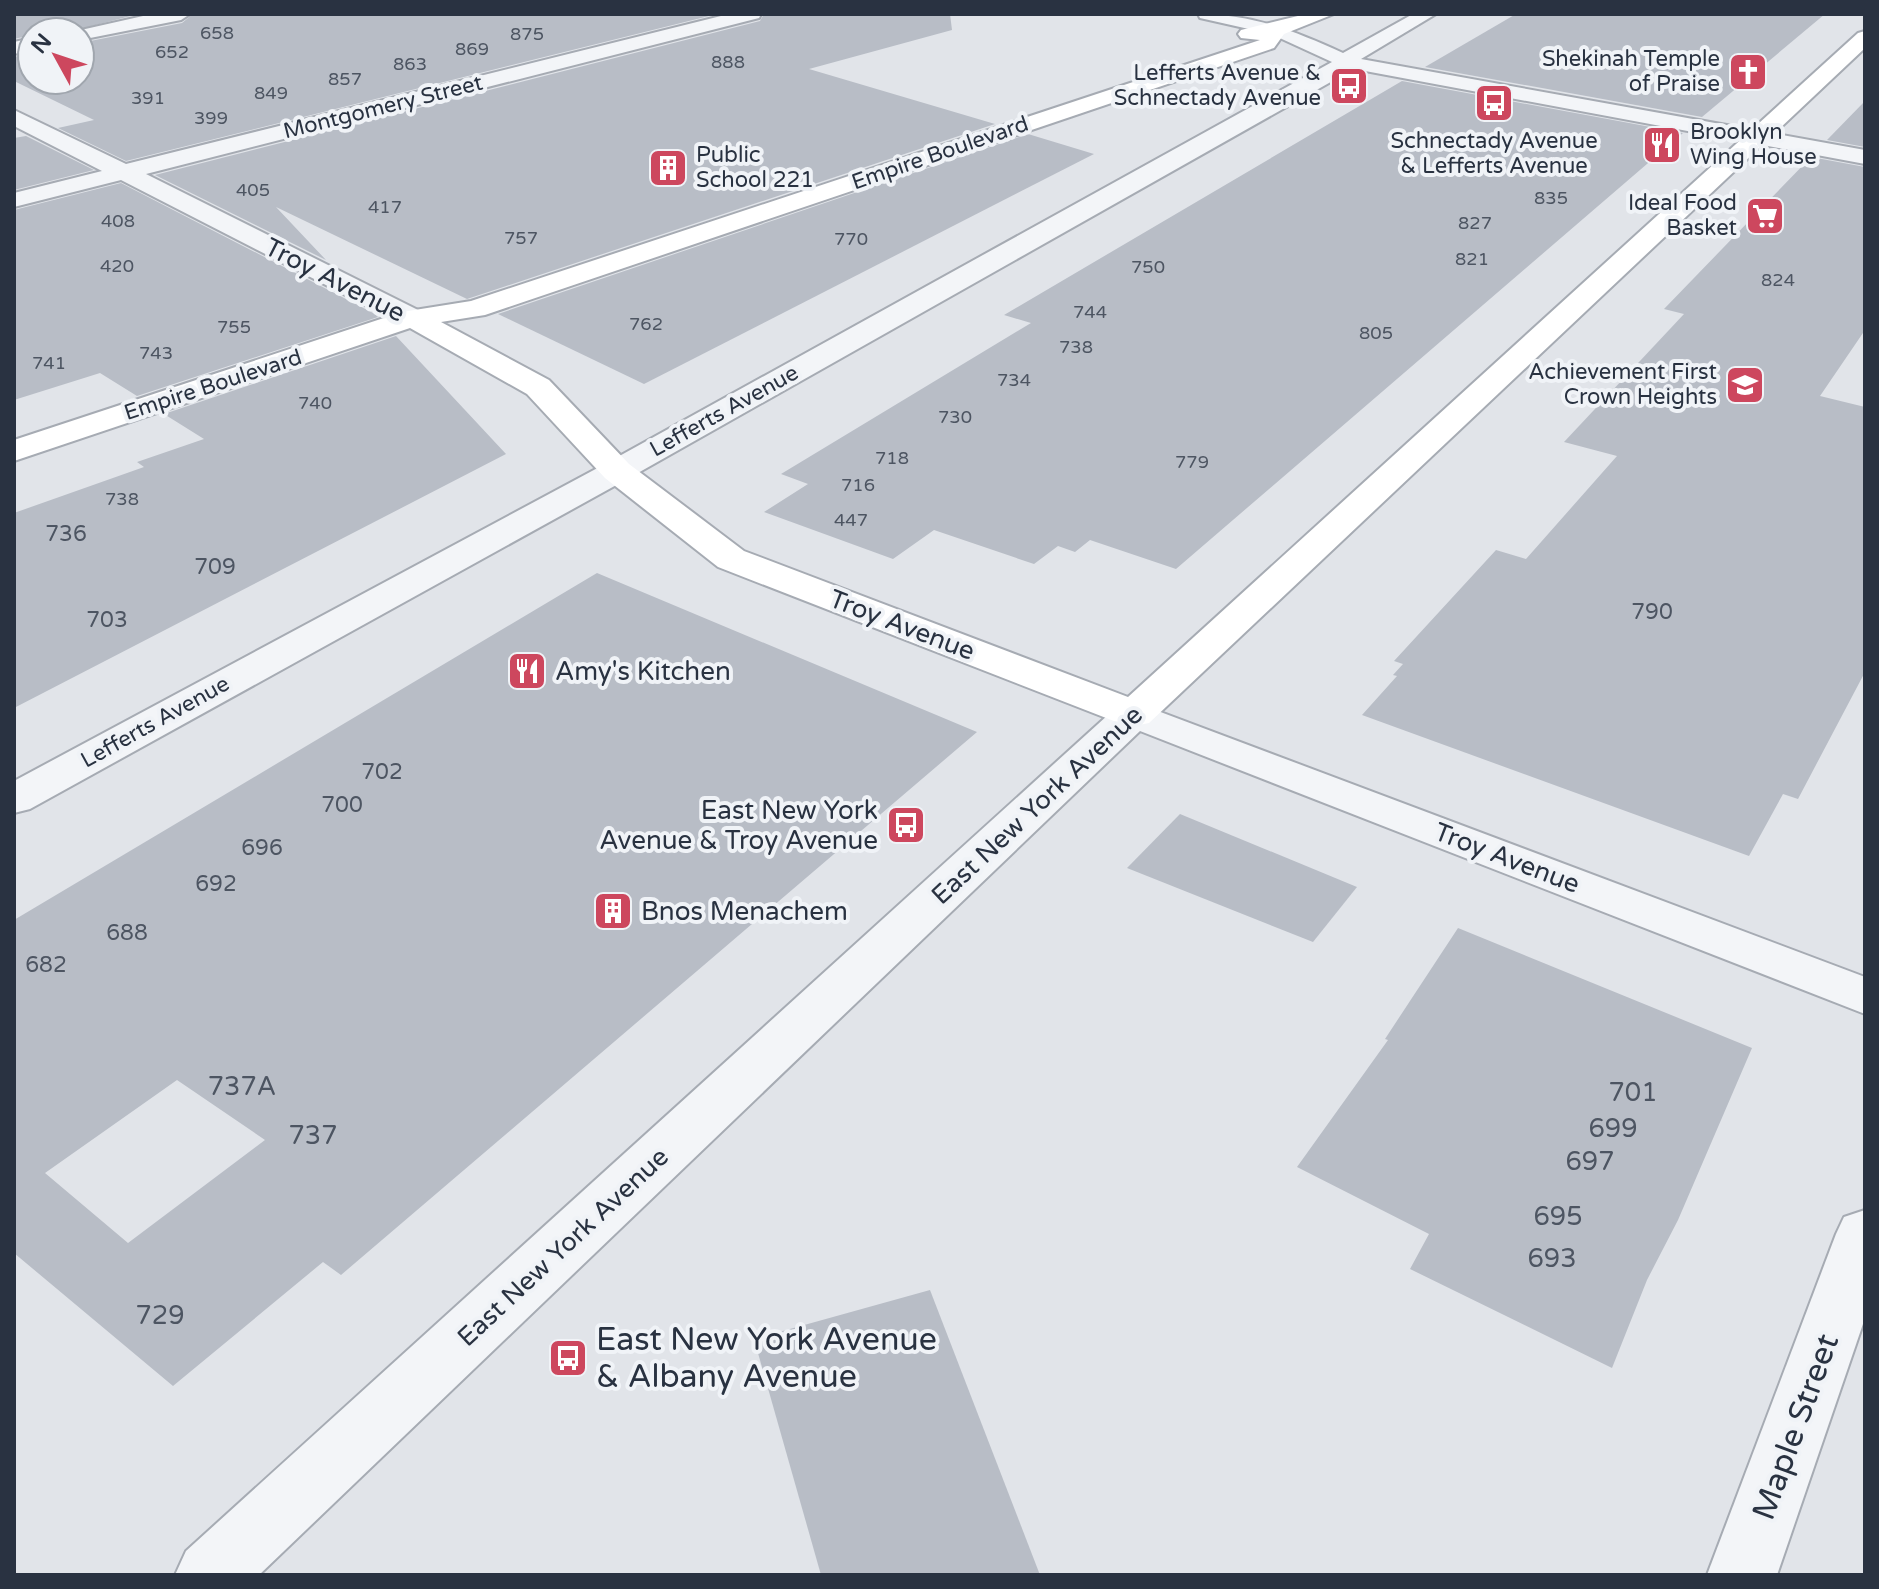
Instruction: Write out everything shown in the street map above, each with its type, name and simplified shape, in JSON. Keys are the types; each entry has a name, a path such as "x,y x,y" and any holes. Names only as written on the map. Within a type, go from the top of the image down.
{"main road":[{"name":"Empire Boulevard","path":"888,146 1230,37 1277,30 1325,14"},
{"name":"Empire Boulevard","path":"14,451 412,318 490,304 1267,44 1277,30"},
{"name":"East New York Avenue","path":"1134,714 1865,37"},
{"name":"Empire Boulevard","path":"412,318 446,290 460,285"},
{"name":"Troy Avenue","path":"412,318 538,387 617,471 731,559 1134,714"}],"street":[{"path":"96,31 181,14"},
{"name":"Montgomery Street","path":"14,200 752,14"},
{"path":"1207,14 1277,30 1345,61 1865,157"},
{"name":"Lefferts Avenue","path":"14,799 617,471 1329,75 1345,61 1427,14"},
{"name":"Troy Avenue","path":"14,117 412,318"},
{"name":"Troy Avenue","path":"1134,714 1865,996"},
{"name":"East New York Avenue","path":"210,1575 1134,714"},
{"name":"Maple Street","path":"1742,1575 1865,1234"}],"building":[{"path":"14,14 138,14 96,25 96,16 16,16 14,39"},
{"path":"193,14 717,14 126,161 58,128 94,120 45,96 96,96 96,40 182,23"},
{"path":"764,14 950,14 952,30 809,69 995,124 467,299 276,207 326,260 155,175 760,21"},
{"path":"1516,14 1825,14 1702,117 1425,67"},
{"path":"16,57 16,82 14,81"},
{"path":"1402,81 1683,133 1176,569 1090,540 1075,552 1058,546 1034,564 934,530 893,559 764,512 808,484 781,474 1031,323 1004,315"},
{"path":"1865,101 1865,147 1827,140"},
{"path":"1028,134 1094,154 644,384 498,314"},
{"path":"26,136 94,170 14,190 14,138"},
{"path":"1811,157 1865,167 1865,330 1820,396 1865,407 1865,672 1798,799 1783,794 1749,856 1362,715 1397,676 1393,675 1403,664 1394,661 1496,550 1526,559 1617,456 1564,442 1684,314 1664,309"},
{"path":"121,183 378,317 137,396 100,373 14,400 14,210"},
{"path":"396,336 506,454 14,708 14,513 144,467 137,462 204,439 164,414"},
{"path":"597,573 977,732 341,1275 323,1262 173,1386 14,1253 14,920","holes":["177,1080 265,1140 128,1243 45,1173"]},
{"path":"1180,814 1357,887 1313,942 1127,868"},
{"path":"1458,928 1752,1048 1678,1220 1647,1280 1612,1368 1410,1269 1429,1234 1297,1167 1388,1040 1385,1039"},
{"path":"930,1290 1040,1575 821,1575 754,1339"}],"place":[{"name":"Shekinah Temple of Praise","path":"1748,72"},
{"name":"Lefferts Avenue & Schnectady Avenue","path":"1349,86"},
{"name":"Schnectady Avenue & Lefferts Avenue","path":"1494,103"},
{"name":"Brooklyn Wing House","path":"1662,145"},
{"name":"Public School 221","path":"668,168"},
{"name":"Ideal Food Basket","path":"1765,216"},
{"name":"Achievement First Crown Heights","path":"1745,385"},
{"name":"Amy's Kitchen","path":"527,671"},
{"name":"East New York Avenue & Troy Avenue","path":"906,825"},
{"name":"Bnos Menachem","path":"613,911"},
{"name":"East New York Avenue & Albany Avenue","path":"568,1358"}]}
